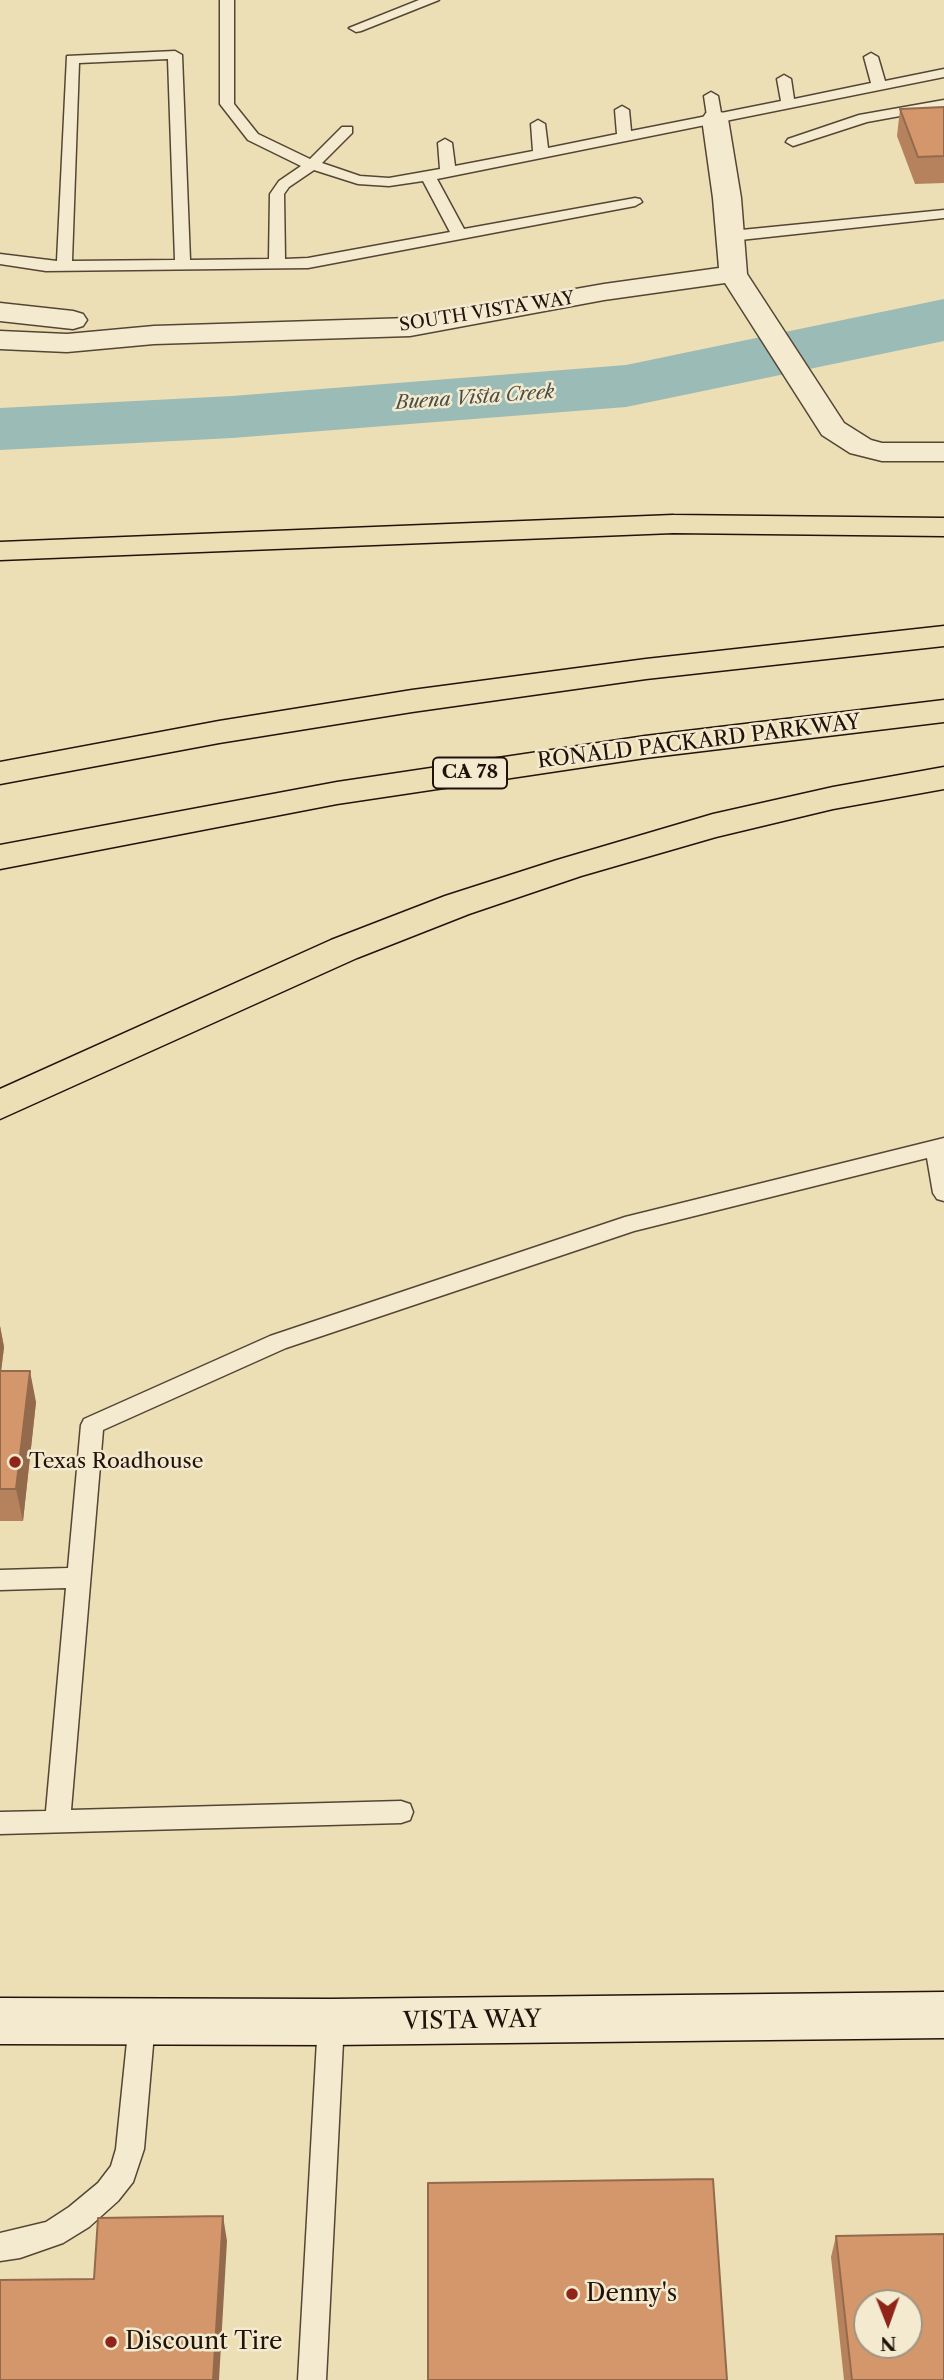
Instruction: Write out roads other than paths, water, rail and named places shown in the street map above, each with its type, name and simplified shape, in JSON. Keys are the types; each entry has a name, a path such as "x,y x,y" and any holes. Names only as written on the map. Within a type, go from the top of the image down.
{"highway":[{"path":"0,551 673,524 944,527"},
{"path":"0,773 219,732 411,701 674,666 944,636"},
{"name":"RONALD PACKARD PARKWAY","path":"0,857 350,791 645,747 944,711"},
{"path":"0,1105 344,949 457,905 713,825 833,798 944,778"}],"street":[{"path":"713,108 731,236 733,274 810,396 833,429 861,447 896,454 944,452"},
{"name":"SOUTH VISTA WAY","path":"0,340 67,343 154,335 410,327 604,292 733,274"},
{"name":"SOUTH VISTA WAY","path":"0,312 85,321 154,335"},
{"name":"VISTA WAY","path":"0,2021 331,2022 944,2015"}],"lane":[{"path":"227,0 227,104 253,137 312,165 358,180 389,182 428,176 624,137 713,108 789,104 944,73"},
{"path":"356,28 437,3"},
{"path":"64,266 72,59 175,55 183,266"},
{"path":"871,57 879,86"},
{"path":"784,79 789,104"},
{"path":"846,93 864,118"},
{"path":"793,142 864,118 944,104"},
{"path":"622,110 624,137"},
{"path":"538,124 541,154"},
{"path":"278,264 277,194 284,184 312,165 346,130"},
{"path":"445,143 447,172"},
{"path":"428,176 459,235"},
{"path":"0,259 64,266 308,263 635,202"},
{"path":"731,236 944,214"},
{"path":"58,1821 92,1425 278,1342 632,1223 940,1147 944,1193"},
{"path":"0,1580 79,1578"},
{"path":"0,1823 401,1812"},
{"path":"0,2247 20,2244 53,2233 79,2217 108,2192 123,2173 130,2149 142,2022"},
{"path":"312,2380 331,2022"}],"waterway":[{"name":"Buena Vista Creek","path":"0,429 232,417 626,386 944,320"}],"place":[{"name":"Texas Roadhouse","path":"15,1462"},
{"name":"Denny's","path":"572,2294"},
{"name":"Discount Tire","path":"111,2342"}]}
